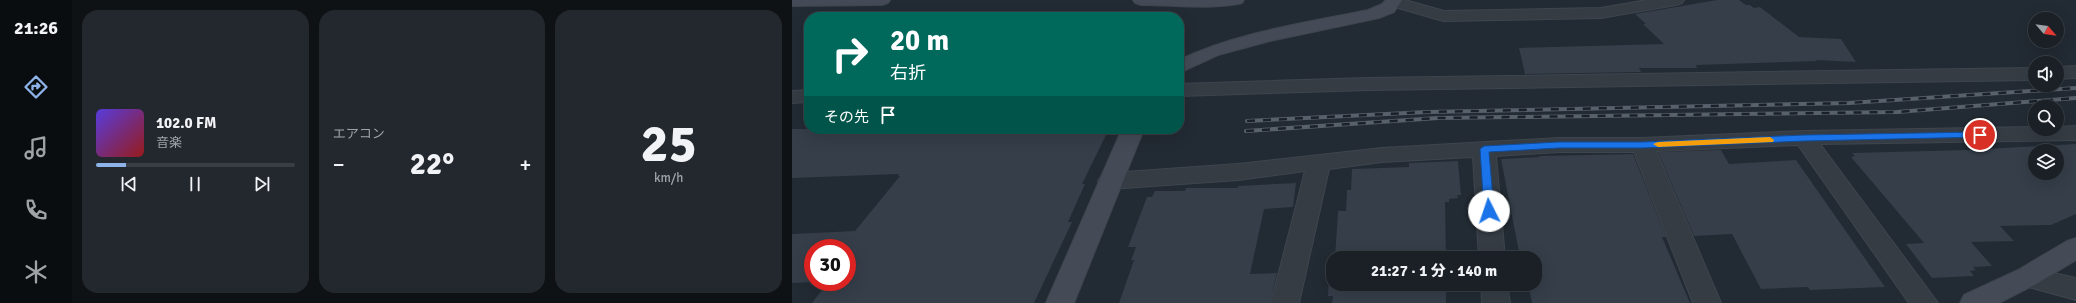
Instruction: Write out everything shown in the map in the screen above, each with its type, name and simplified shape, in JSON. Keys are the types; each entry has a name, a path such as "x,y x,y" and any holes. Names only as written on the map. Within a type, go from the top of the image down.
{"street":[{"path":"792,1 882,0"},
{"path":"1141,0 1214,2 1236,0"},
{"path":"1184,64 1212,52 1260,38 1373,14 1388,8 1394,1 1443,16 1601,13 1676,0"},
{"path":"2064,73 2076,72"},
{"path":"1184,90 1368,84 1794,79 2028,74"},
{"path":"792,97 804,96"},
{"path":"1110,181 1238,172 1382,155 1559,145 1642,145 1804,138 2076,133"},
{"path":"1060,303 1131,134"},
{"path":"1804,138 1924,303"},
{"path":"1642,145 1708,303"},
{"path":"1484,149 1491,251"},
{"path":"1285,303 1319,162"},
{"path":"1974,303 2027,277 2076,248"},
{"path":"2027,277 2076,288"},
{"path":"1495,291 1496,303"}],"building":[{"path":"1717,0 1739,0 1754,8 1760,7 1799,37 1841,39 1856,62 1816,60 1817,61 1696,65 1697,68 1639,68 1641,72 1525,74 1519,48 1664,44 1635,14"},
{"path":"792,129 804,129 804,134 1107,134 1082,184 1085,184 1068,222 1072,222 1034,303 812,303 821,291 856,291 856,239 804,239 804,282 792,283 792,234 855,231 900,176 898,176 899,174 792,178"},
{"path":"2076,144 2076,214 2051,225 2000,226 2014,241 1971,242 1992,266 1973,267 1976,270 1970,271 1974,276 1932,278 1906,244 1924,243 1851,157 1855,156 1852,153 2028,147 2028,180 2064,180 2064,145"},
{"path":"1721,150 1729,164 1796,160 1885,287 1810,290 1808,287 1761,289 1732,234 1694,236 1658,152"},
{"path":"1633,154 1666,237 1662,237 1690,303 1532,303 1529,291 1542,291 1542,251 1519,251 1501,159 1540,157 1539,156"},
{"path":"1458,161 1461,195 1457,195 1458,198 1449,199 1449,202 1445,202 1446,251 1335,251 1338,211 1346,211 1347,190 1351,190 1352,169 1409,167 1409,163"},
{"path":"1296,183 1293,207 1264,209 1250,274 1277,273 1270,303 1119,303 1134,260 1131,260 1136,247 1128,247 1147,197 1152,197 1155,191 1185,191 1186,188 1238,188 1238,186"},
{"path":"1328,291 1446,291 1446,303 1332,303 1333,296 1328,296"}],"railway":[{"path":"1247,121 1427,112 1849,103 2076,88"},
{"path":"1246,131 1438,118 1897,112 2076,98"}],"slow traffic":[{"path":"1658,144 1770,140"}],"route":[{"path":"1489,211 1484,149 1559,145 1642,145 1804,138 1980,135"}]}
